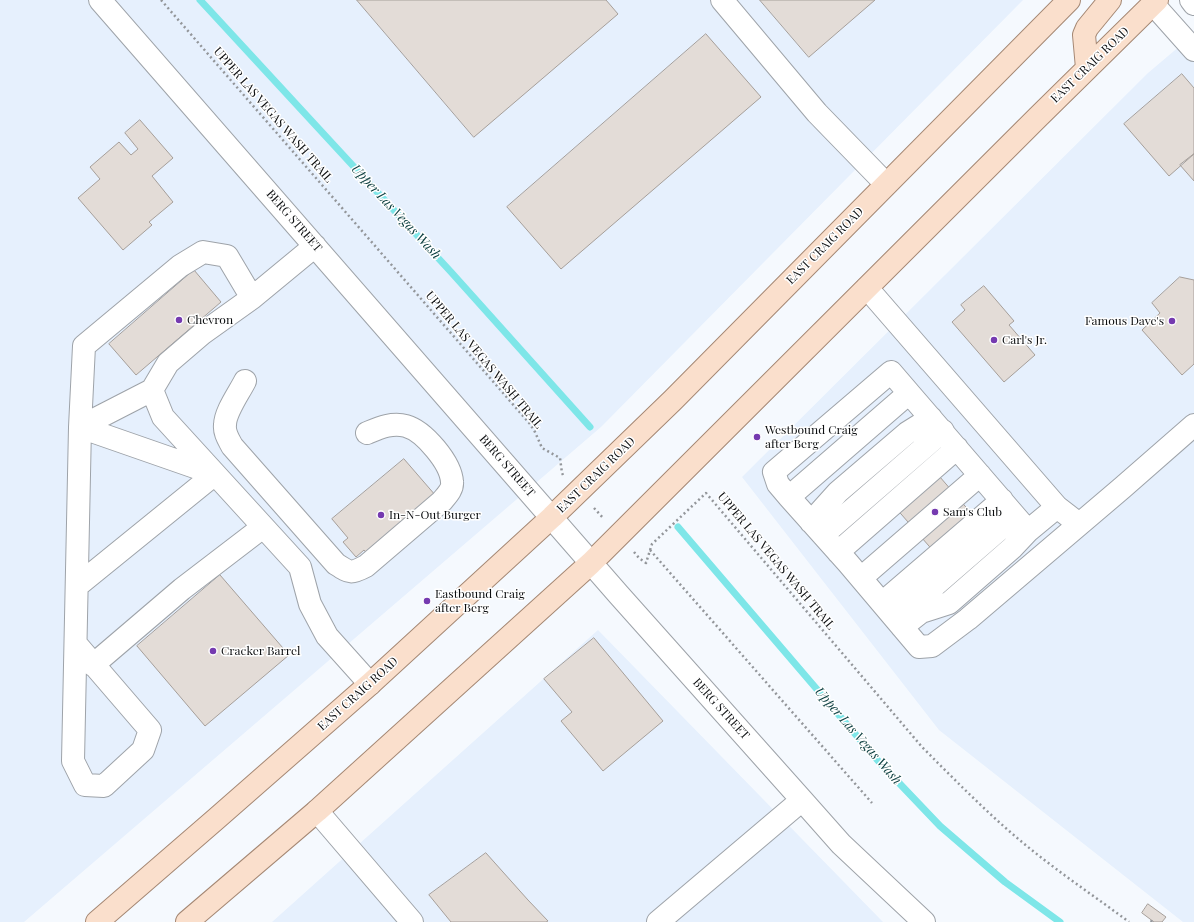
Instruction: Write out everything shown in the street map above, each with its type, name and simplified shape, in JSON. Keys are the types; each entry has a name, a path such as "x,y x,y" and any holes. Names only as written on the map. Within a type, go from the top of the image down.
{"main road":[{"name":"EAST CRAIG ROAD","path":"97,922 370,684 552,517 673,400 1069,0"},
{"path":"1087,68 1084,35 1087,28 1110,0"},
{"name":"EAST CRAIG ROAD","path":"187,922 317,811 592,563 1154,1"}],"street":[{"name":"BERG STREET","path":"100,0 592,563 841,844 924,922"},
{"path":"722,0 817,113 886,184"},
{"path":"1191,0 1194,4"},
{"path":"1154,1 1194,50"},
{"path":"80,427 152,390 168,363 202,333 252,298 316,246"},
{"path":"76,644 150,730 143,750 104,786 86,785 73,761 80,427 84,346 180,266 203,252 227,256 252,298"},
{"path":"867,288 1057,507 1079,524"},
{"path":"1017,518 891,372 774,472 778,484 919,646 932,646 968,619 1194,425"},
{"path":"245,381 226,419 224,426 226,435 232,446 336,564 348,572 356,571 372,561 442,501 450,491 452,483 448,465 421,434 406,426 388,425 367,433"},
{"path":"152,390 163,417 300,567 310,604 327,636 370,684"},
{"path":"789,497 909,393"},
{"path":"817,528 838,492 907,433 934,421"},
{"path":"80,427 215,474"},
{"path":"849,564 968,461"},
{"path":"849,564 968,461"},
{"path":"77,586 215,474"},
{"path":"893,616 1017,518 1057,507"},
{"path":"893,616 921,612 949,602 1012,548 1017,518"},
{"path":"93,665 182,589 263,527"},
{"path":"658,922 802,800"},
{"path":"317,811 412,922"},
{"path":"391,922 393,899"}],"path":[{"name":"UPPER LAS VEGAS WASH TRAIL","path":"161,0 530,424 542,448 560,458 562,473 639,558 646,563 652,544 706,493 917,741 942,768 984,808 1033,851 1129,922"},
{"path":"649,550 872,803"}],"shaded area":[{"path":"0,0 1023,0 601,427 24,922 0,922"},
{"path":"1194,34 1194,922 1183,922 939,730 742,477 1148,73"},
{"path":"598,630 883,922 272,922"}],"building":[{"path":"357,0 606,0 618,14 474,137"},
{"path":"760,0 875,0 809,57"},
{"path":"706,34 761,97 561,269 507,207"},
{"path":"1182,74 1194,88 1194,154 1169,176 1124,124"},
{"path":"140,120 173,158 152,176 173,202 149,222 152,225 123,250 78,198 100,179 90,167 119,142 131,155 138,149 125,133"},
{"path":"1194,154 1194,181 1180,165"},
{"path":"194,270 221,302 136,375 109,344"},
{"name":"Famous Dave's","path":"1180,277 1194,280 1194,364 1182,375 1142,330 1160,313 1152,303"},
{"name":"Carl's Jr.","path":"984,286 1014,321 1009,325 1035,355 1004,382 952,322 965,310 961,305"},
{"name":"Sam's Club","path":"908,440 1003,550 963,585 867,475"},
{"name":"In-N-Out Burger","path":"404,459 436,496 379,568 364,550 356,557 343,542 348,538 332,519"},
{"name":"Cracker Barrel","path":"220,575 289,655 205,726 137,646"},
{"path":"594,638 663,721 603,771 561,721 572,712 544,679"},
{"path":"486,853 548,921 451,922 429,895"},
{"path":"1148,904 1166,917 1162,922 1154,922 1142,913"}],"waterway":[{"name":"Upper Las Vegas Wash","path":"200,0 451,272 590,427"},
{"name":"Upper Las Vegas Wash","path":"678,527 880,763 940,826 1005,882 1060,922"}],"place":[{"name":"Chevron","path":"179,320"},
{"name":"Famous Dave's","path":"1172,321"},
{"name":"Carl's Jr.","path":"994,340"},
{"name":"Westbound Craig after Berg","path":"757,437"},
{"name":"Sam's Club","path":"935,512"},
{"name":"In-N-Out Burger","path":"381,515"},
{"name":"Eastbound Craig after Berg","path":"427,601"},
{"name":"Cracker Barrel","path":"213,651"}]}
